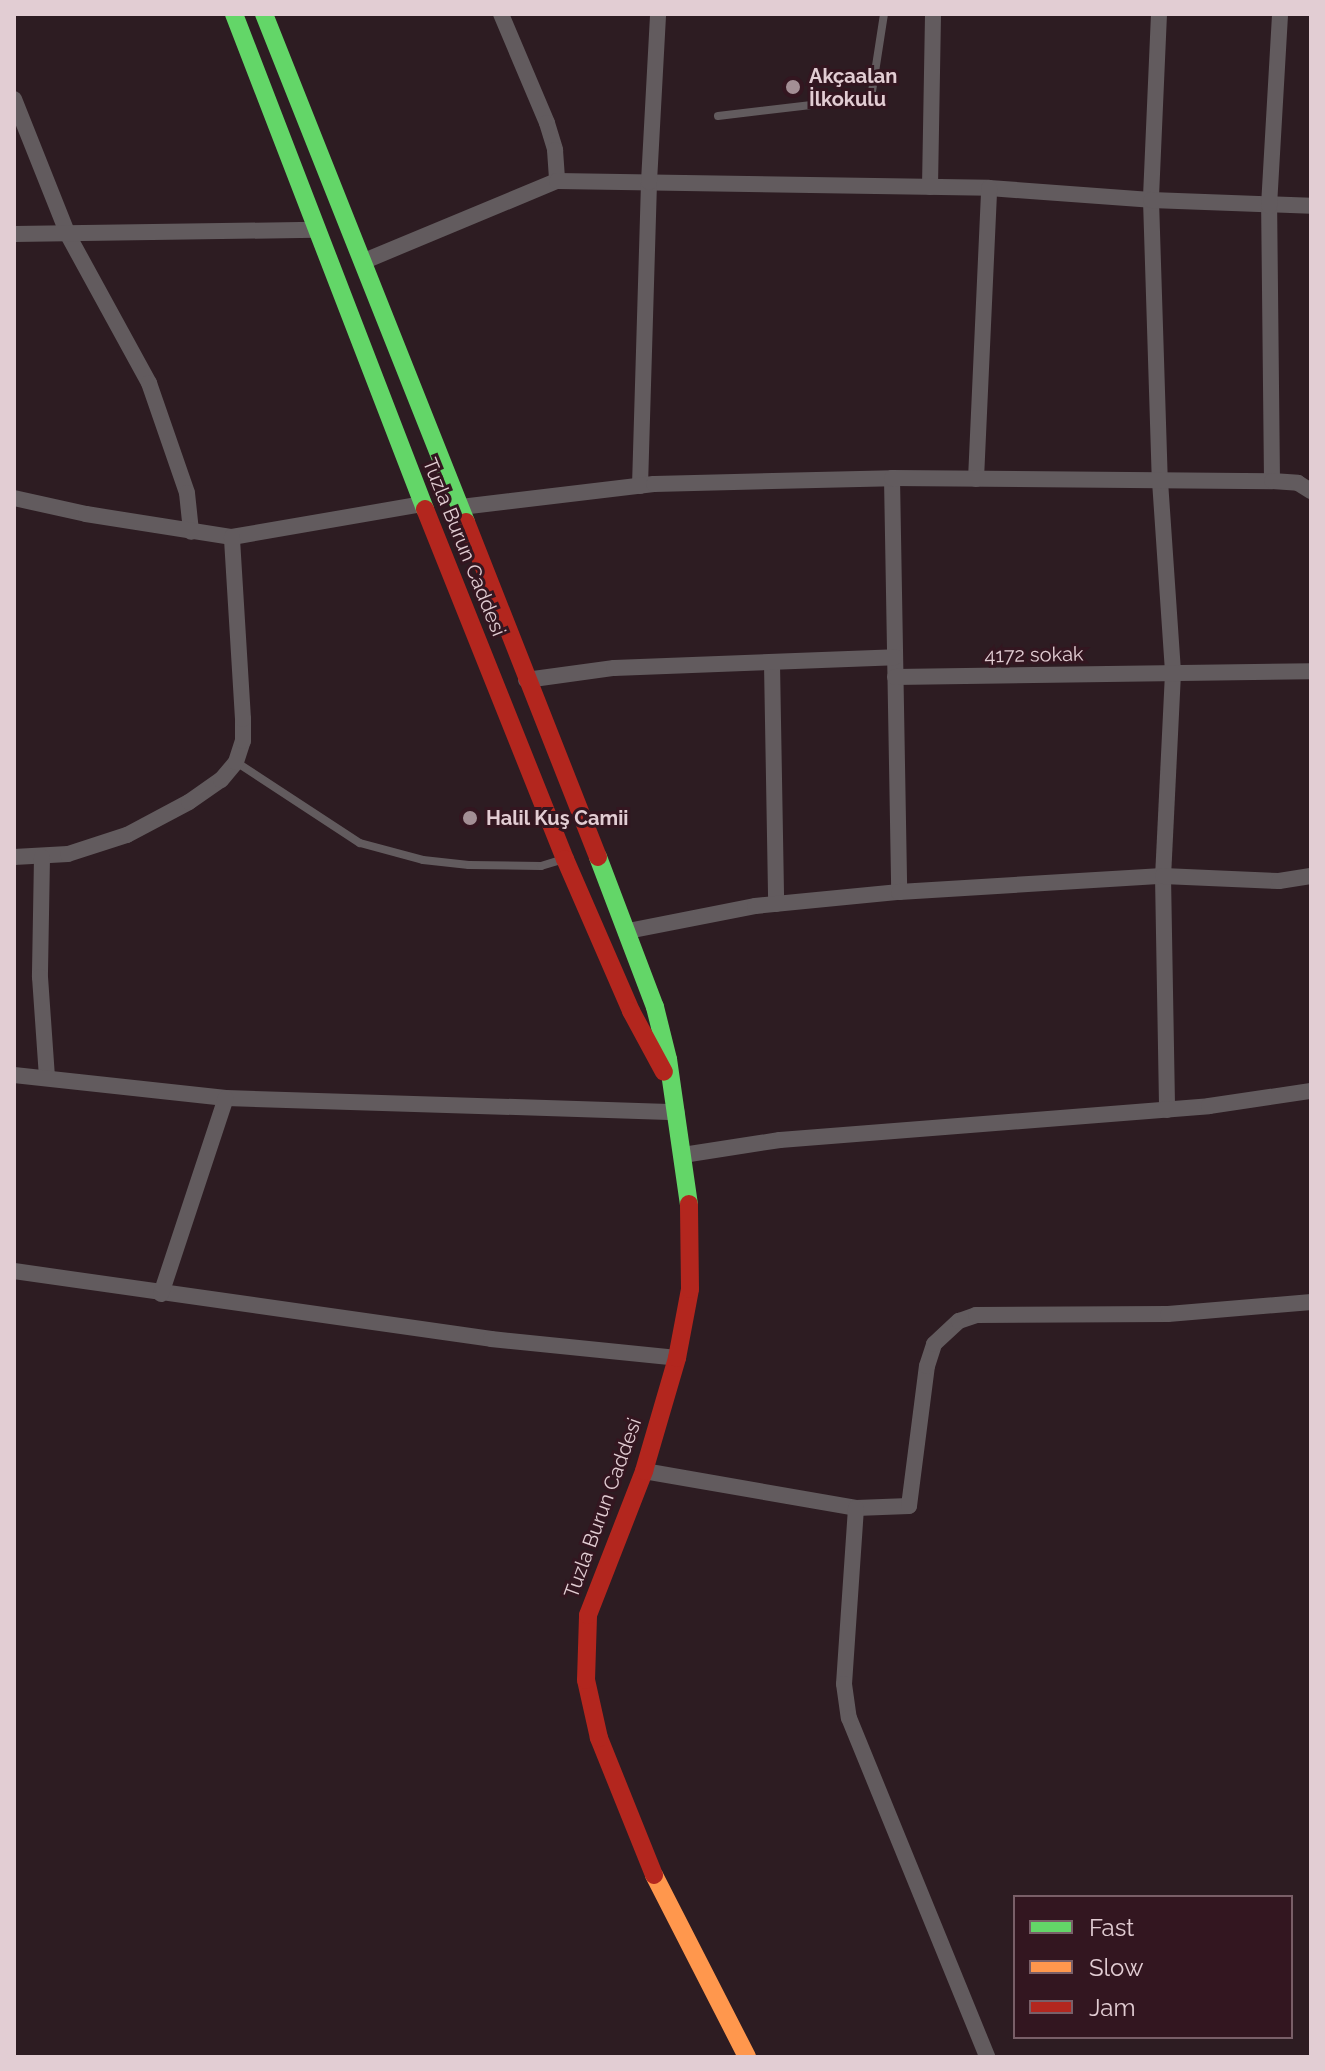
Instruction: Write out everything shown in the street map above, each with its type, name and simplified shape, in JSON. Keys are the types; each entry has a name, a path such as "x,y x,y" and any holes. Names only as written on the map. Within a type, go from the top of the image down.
{"main road":[{"name":"Tuzla Burun Caddesi","path":"234,14 423,504 565,859 631,1011 673,1087"},
{"name":"Tuzla Burun Caddesi","path":"264,14 628,931 655,1007 673,1087 683,1155 690,1212 691,1271 677,1358 644,1471 594,1594 585,1638 586,1680 599,1738 635,1833 687,1944 747,2057"}],"street":[{"path":"501,14 547,123 555,150 557,181"},
{"path":"640,486 649,182 658,14"},
{"path":"930,187 933,14"},
{"path":"1159,14 1151,200 1160,481 1173,673 1163,876 1167,1110"},
{"path":"1272,481 1269,206 1280,14"},
{"path":"14,99 68,235 149,383 187,493 191,532"},
{"path":"362,262 557,181 989,188 1151,200 1311,206"},
{"path":"976,479 989,188"},
{"path":"14,234 316,230"},
{"path":"892,478 899,892"},
{"path":"461,507 640,486 892,478 1272,481 1298,483 1311,491"},
{"path":"14,498 232,537 423,504"},
{"path":"14,857 42,857 95,847 160,819 221,780 236,762 243,741 243,719 232,537"},
{"path":"526,680 614,668 895,657"},
{"path":"772,664 776,904"},
{"name":"4172 sokak","path":"895,677 1311,671"},
{"path":"42,857 40,977 47,1078"},
{"path":"628,931 776,904 899,892 1163,876 1279,881 1311,876"},
{"path":"14,1075 226,1098 677,1112"},
{"path":"683,1155 780,1140 1167,1110 1311,1091"},
{"path":"161,1294 226,1098"},
{"path":"14,1271 491,1339 677,1358"},
{"path":"644,1471 856,1508 909,1506 927,1366 934,1344 959,1321 976,1315 1168,1314 1311,1302"},
{"path":"856,1508 844,1684 849,1718 987,2057"}],"lane":[{"path":"718,116 871,98 884,14"},
{"path":"236,762 360,843 423,860 469,865 541,866 565,859"}],"traffic: fast":[{"path":"234,14 425,509"},
{"path":"264,14 466,522"},
{"path":"598,857 655,1007 668,1059 689,1204"}],"traffic: slow":[{"path":"654,1875 747,2057"}],"traffic: jam":[{"path":"425,509 565,859 631,1011 664,1072"},
{"path":"466,522 598,857"},
{"path":"654,1875 599,1738 586,1680 588,1615 644,1471 677,1358 690,1289 689,1204"}],"place":[{"name":"Akçaalan İlkokulu","path":"793,87"},
{"name":"Halil Kuş Camii","path":"470,818"}]}
